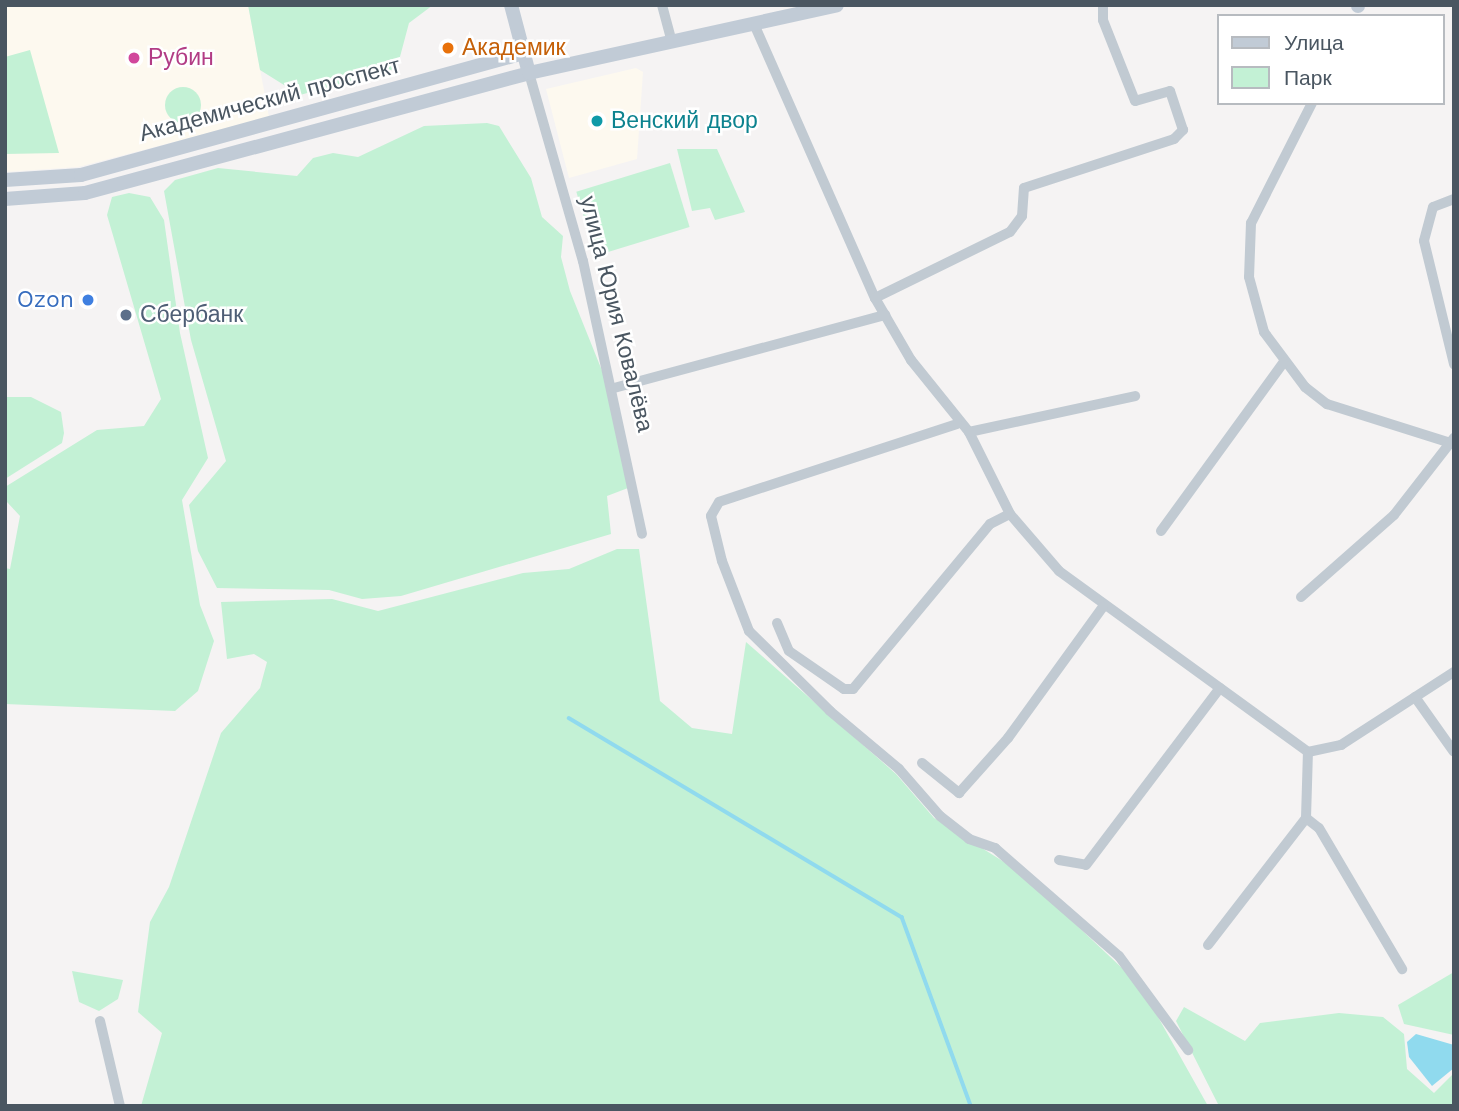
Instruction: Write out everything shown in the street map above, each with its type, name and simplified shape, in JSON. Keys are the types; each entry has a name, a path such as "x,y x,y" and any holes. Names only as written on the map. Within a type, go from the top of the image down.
{"main road":[{"path":"511,5 529,73"},
{"name":"Академический проспект","path":"5,200 85,193 529,73 754,24 808,8 837,5"},
{"name":"Академический проспект","path":"5,180 81,175 306,116 524,52"},
{"path":"306,116 310,134"},
{"path":"81,175 85,193"}],"street":[{"path":"662,5 672,42"},
{"path":"875,298 1010,232 1022,216 1024,188 1174,139 1182,130 1170,91 1135,101 1103,20 1103,5"},
{"path":"754,24 875,298 957,424 969,432 1010,514 1059,571 1103,607 1308,752 1341,745 1454,672"},
{"name":"улица Юрия Ковалёва","path":"529,73 614,388 642,534"},
{"path":"1301,597 1394,515 1453,442 1351,416 1305,387 1283,363 1254,304 1249,277 1251,223 1311,105"},
{"path":"1454,199 1433,207 1424,241 1454,364"},
{"path":"614,388 885,315"},
{"path":"1161,531 1283,363"},
{"path":"969,432 1135,396"},
{"path":"957,424 719,502 711,516 722,561 749,631 830,711 899,769 940,816 969,839 995,848 1119,956 1188,1050"},
{"path":"777,623 789,651 844,689 853,689 990,524 1010,514"},
{"path":"922,763 959,793 1008,738 1103,607"},
{"path":"1059,860 1086,865 1220,688"},
{"path":"1415,697 1454,751"},
{"path":"1208,946 1306,818 1308,752"},
{"path":"1306,818 1320,828 1402,969"},
{"path":"100,1021 120,1106"}],"shaded area":[{"path":"5,5 248,5 269,117 78,167 5,172"},
{"path":"636,68 643,72 637,159 569,178 546,89"}],"green space":[{"path":"248,5 433,5 409,23 397,68 300,95 260,70"},
{"path":"30,50 59,153 5,154 5,57"},
{"path":"183,87 195,93 201,105 195,117 183,123 171,117 165,105 171,93"},
{"path":"487,123 499,126 531,178 542,217 563,236 561,257 570,291 611,393 628,488 607,496 611,534 401,596 362,599 329,590 217,588 198,551 189,505 226,461 191,340 164,191 175,180 218,168 297,176 313,158 333,153 358,157 424,126"},
{"path":"677,149 717,149 745,212 715,220 710,208 692,211"},
{"path":"670,163 690,227 596,256 576,192"},
{"path":"129,193 150,197 164,220 180,333 208,458 182,500 200,605 214,641 198,691 175,711 5,704 5,568 10,569 20,516 7,502 5,487 97,430 144,426 161,399 107,215 112,197"},
{"path":"5,397 31,397 61,412 64,433 62,443 5,479"},
{"path":"617,549 639,549 660,701 692,728 732,734 746,642 896,774 934,818 1020,872 1140,985 1208,1106 141,1106 162,1033 138,1012 150,922 169,887 221,733 260,688 267,662 254,654 227,659 221,602 332,599 378,611 523,573 569,569"},
{"path":"72,971 123,980 118,999 99,1011 79,1002"},
{"path":"1454,972 1454,1035 1404,1024 1398,1005"},
{"path":"1184,1007 1245,1041 1260,1023 1339,1013 1383,1017 1404,1034 1407,1069 1434,1093 1454,1073 1454,1106 1219,1106 1176,1021"}],"water":[{"path":"1416,1034 1454,1045 1454,1068 1432,1086 1409,1057 1407,1042"}],"waterway":[{"path":"569,718 902,917 971,1106"}],"place":[{"name":"Академик","path":"448,48"},
{"name":"Рубин","path":"134,58"},
{"name":"Венский двор","path":"597,121"},
{"name":"Ozon","path":"88,300"},
{"name":"Сбербанк","path":"126,315"}]}
